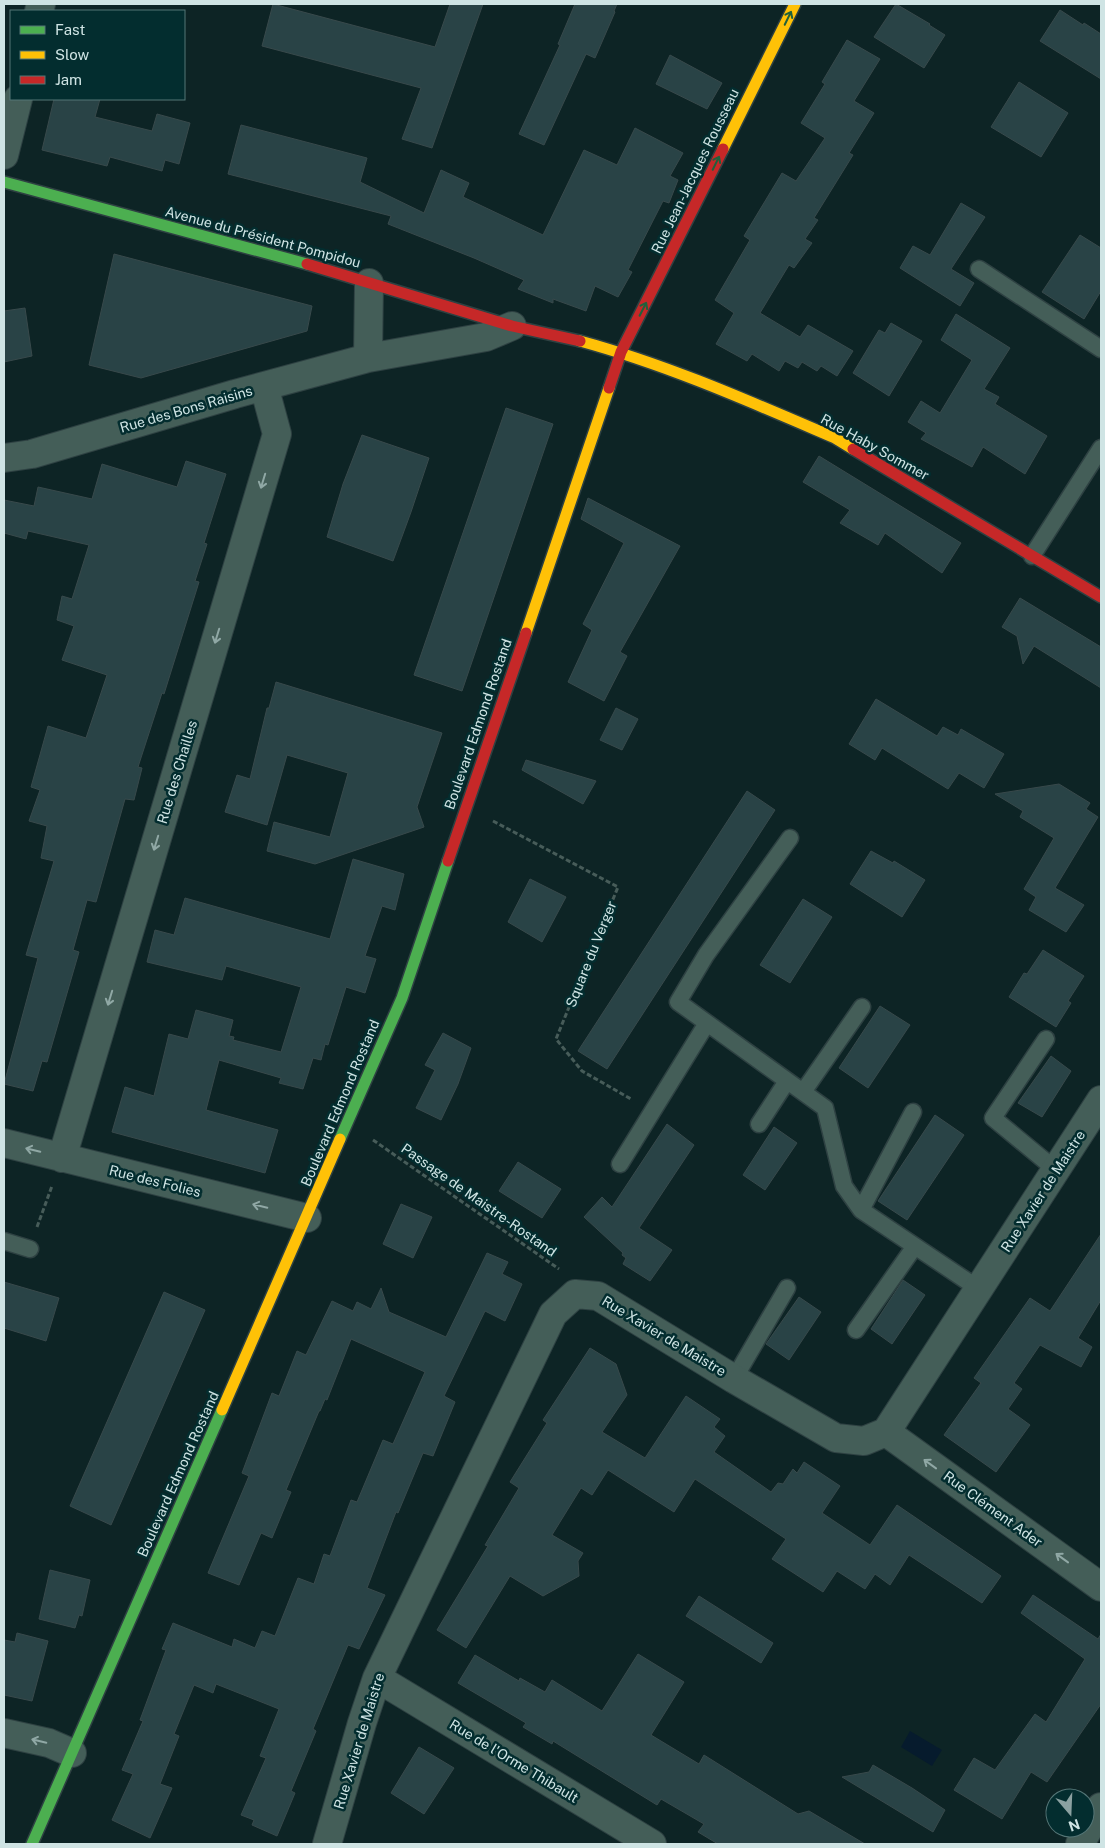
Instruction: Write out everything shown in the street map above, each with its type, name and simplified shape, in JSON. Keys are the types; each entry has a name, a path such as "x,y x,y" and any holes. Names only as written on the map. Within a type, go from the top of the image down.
{"street":[{"name":"Rue Jean-Jacques Rousseau","path":"621,352 795,4"},
{"path":"4,155 18,100"},
{"name":"Avenue du Président Pompidou","path":"4,182 206,238 335,271 512,326"},
{"path":"368,358 369,283"},
{"path":"512,326 563,336 621,352"},
{"name":"Rue des Bons Raisins","path":"4,458 32,454 264,386 368,358 486,337 512,326"},
{"name":"Rue Haby Sommer","path":"621,352 716,387 836,438 1101,597"},
{"name":"Boulevard Edmond Rostand","path":"32,1844 402,998 621,352"},
{"name":"Rue des Chailles","path":"62,1158 277,434 264,386"},
{"name":"Rue Xavier de Maistre","path":"327,1844 377,1678 553,1314 575,1294 598,1296 734,1380 836,1438 864,1442 886,1432 1056,1170 1097,1116"},
{"name":"Rue des Folies","path":"4,1143 307,1218"},
{"name":"Rue Clément Ader","path":"886,1432 1101,1587"},
{"name":"Rue de l'Orme Thibault","path":"377,1678 652,1844"},
{"path":"4,1733 49,1743 72,1753"},
{"path":"1080,1844 1101,1807"}],"lane":[{"path":"979,269 1101,349"},
{"path":"1032,556 1101,448"},
{"path":"790,838 706,954 678,1002 825,1108 844,1186 862,1210 979,1289"},
{"path":"803,1092 862,1007"},
{"path":"620,1164 707,1024"},
{"path":"1046,1039 993,1118 1056,1170"},
{"path":"760,1124 787,1081"},
{"path":"862,1210 914,1112"},
{"path":"4,1241 30,1248"},
{"path":"856,1330 915,1246"},
{"path":"734,1380 787,1288"}],"path":[{"name":"Square du Verger","path":"466,807 618,887 556,1039 582,1071 653,1112"},
{"name":"Passage de Maistre-Rostand","path":"347,1122 598,1296"},
{"path":"30,1248 62,1158"}],"water":[{"path":"910,1731 942,1750 932,1766 901,1747"}],"building":[{"path":"273,4 435,47 450,4 483,4 432,148 402,139 421,88 262,46"},
{"path":"575,4 617,4 595,58 586,54 544,145 519,134 560,45 558,44"},
{"path":"896,4 945,35 924,68 874,37"},
{"path":"1060,10 1101,34 1101,79 1040,41"},
{"path":"847,40 880,59 854,101 874,113 849,153 853,155 814,218 818,220 805,239 812,243 794,268 789,265 760,313 800,337 808,325 853,351 837,376 821,366 817,371 802,362 798,368 785,361 779,371 752,354 747,361 716,344 734,313 715,300 750,240 744,236 782,173 796,181 825,138 801,123 825,84 822,82"},
{"path":"670,55 722,83 707,109 656,84"},
{"path":"1019,82 1068,113 1041,157 991,127"},
{"path":"54,100 100,100 95,117 152,131 157,114 190,123 179,164 165,160 162,171 110,157 107,166 42,150"},
{"path":"241,125 367,158 360,182 424,213 441,170 469,183 463,197 543,235 584,150 617,165 635,128 683,153 670,176 678,180 669,203 663,201 628,270 632,272 618,297 595,286 586,311 553,299 553,303 518,289 524,280 388,224 391,216 228,174"},
{"path":"961,203 985,217 951,269 974,283 960,306 900,268 913,246 930,255"},
{"path":"1080,235 1101,248 1101,291 1084,319 1042,292"},
{"path":"114,254 312,306 307,331 141,378 89,365"},
{"path":"25,308 32,356 4,362 4,311"},
{"path":"956,314 1010,348 984,389 999,397 995,404 1047,436 1025,474 983,447 972,467 921,439 926,433 908,422 921,401 940,413 972,360 941,340"},
{"path":"891,323 922,341 889,396 853,373 879,330 885,333"},
{"path":"506,408 553,424 462,691 414,675"},
{"path":"362,435 429,458 393,561 327,537 343,484"},
{"path":"819,456 961,543 942,573 885,533 878,545 840,523 850,510 803,482"},
{"path":"186,461 226,474 204,543 207,544 195,581 199,582 164,694 162,693 138,767 142,768 134,800 125,799 96,902 87,900 73,950 79,952 47,1062 42,1061 33,1091 4,1084 38,958 26,955 54,861 41,858 47,826 29,821 40,790 31,787 48,726 86,738 107,675 62,660 74,626 57,620 62,596 72,599 89,545 28,531 26,539 4,533 4,500 34,506 38,487 92,499 102,464 177,487"},
{"path":"588,498 680,546 620,652 627,656 604,701 568,682 592,630 583,624 624,543 581,519"},
{"path":"1020,598 1101,647 1101,688 1034,646 1023,664 1017,636 1002,627"},
{"path":"276,682 442,733 417,807 424,827 315,864 267,851 274,822 330,837 348,773 287,755 267,825 225,812 237,775 250,779 267,708 269,708"},
{"path":"876,699 937,736 943,727 958,735 961,729 1004,754 984,788 959,773 948,789 882,748 875,760 849,744"},
{"path":"616,708 638,719 622,750 600,740"},
{"path":"526,760 596,781 583,804 522,770"},
{"path":"1059,784 1090,803 1086,809 1098,817 1055,888 1084,905 1066,932 1029,910 1036,897 1024,889 1054,838 1020,817 1023,811 995,794"},
{"path":"747,791 775,810 607,1069 578,1051"},
{"path":"871,851 893,863 894,861 925,880 902,917 850,884"},
{"path":"353,859 404,874 395,910 382,906 365,956 376,959 365,993 346,987 328,1045 325,1044 321,1060 313,1058 303,1089 279,1083 281,1078 219,1060 206,1110 278,1130 265,1173 112,1132 125,1087 154,1096 169,1034 188,1039 196,1010 233,1020 229,1036 234,1037 233,1040 281,1052 301,987 226,966 222,980 147,962 155,930 174,935 185,898 330,939"},
{"path":"530,879 566,897 542,942 508,922"},
{"path":"803,899 832,917 790,983 760,965"},
{"path":"1043,950 1084,976 1068,1001 1071,1003 1056,1027 1009,997 1024,973 1027,974"},
{"path":"880,1006 910,1025 868,1088 839,1068"},
{"path":"443,1033 471,1048 458,1084 441,1120 416,1108 435,1070 425,1065"},
{"path":"1051,1056 1071,1071 1042,1117 1018,1103"},
{"path":"935,1115 964,1135 907,1220 878,1201"},
{"path":"667,1124 694,1145 639,1228 672,1250 650,1281 623,1264 626,1258 622,1255 623,1253 584,1217 602,1197 612,1207"},
{"path":"774,1127 797,1143 765,1190 743,1175"},
{"path":"518,1162 561,1189 542,1218 499,1191"},
{"path":"401,1204 432,1217 413,1258 383,1244"},
{"path":"1101,1234 1101,1300 1078,1338 1092,1347 1081,1367 1040,1345 1014,1383 1022,1389 1008,1409 1030,1425 996,1472 944,1435 981,1383 974,1378 1030,1298 1050,1311"},
{"path":"487,1253 508,1262 502,1274 522,1284 505,1321 485,1311 444,1396 455,1402 433,1456 423,1453 398,1513 396,1512 367,1588 385,1595 359,1649 348,1645 313,1729 316,1731 291,1791 295,1793 277,1836 252,1825 254,1820 241,1815 266,1758 260,1756 279,1709 216,1684 213,1693 194,1685 174,1734 179,1736 160,1784 172,1788 150,1838 112,1820 133,1774 122,1770 143,1721 140,1720 166,1650 162,1649 173,1623 232,1647 234,1639 255,1648 262,1631 275,1636 298,1578 314,1584 324,1554 330,1556 351,1500 357,1502 383,1440 393,1444 425,1372 351,1339 327,1400 325,1399 319,1411 286,1490 291,1492 272,1538 261,1533 239,1585 208,1573 249,1476 242,1473 272,1393 279,1396 297,1351 306,1355 332,1301 353,1311 357,1302 371,1309 381,1288 389,1312 446,1337"},
{"path":"903,1280 925,1295 892,1344 871,1329"},
{"path":"4,1282 59,1298 46,1341 4,1328"},
{"path":"164,1292 205,1310 111,1525 70,1506"},
{"path":"799,1297 821,1312 789,1360 766,1344"},
{"path":"590,1348 616,1364 627,1395 602,1432 645,1458 686,1396 720,1419 714,1427 725,1436 714,1452 771,1492 778,1483 783,1484 793,1469 797,1473 804,1462 840,1486 822,1513 870,1545 897,1505 1001,1576 982,1603 909,1555 890,1585 875,1574 865,1589 837,1571 823,1592 772,1559 786,1539 695,1479 674,1512 608,1470 592,1495 581,1488 552,1535 583,1553 578,1561 579,1576 543,1596 510,1576 466,1648 437,1630 488,1546 485,1545 519,1488 510,1482 547,1423 543,1420"},
{"path":"50,1570 90,1580 82,1616 79,1615 75,1628 39,1619"},
{"path":"1033,1595 1098,1639 1101,1634 1101,1704 1047,1782 1031,1772 1002,1819 954,1790 974,1758 995,1770 1035,1714 1046,1722 1085,1659 1021,1613"},
{"path":"699,1596 773,1643 761,1663 686,1616"},
{"path":"17,1633 48,1641 32,1701 4,1695 4,1640 15,1642"},
{"path":"638,1654 684,1682 651,1735 699,1764 704,1755 798,1814 809,1811 865,1844 718,1844 698,1832 704,1824 661,1799 657,1805 553,1741 552,1744 523,1727 526,1723 458,1683 475,1655 519,1681 520,1678 545,1692 552,1680 602,1711"},
{"path":"419,1747 454,1768 424,1814 391,1793"},
{"path":"873,1765 945,1810 933,1832 842,1777 869,1772"}],"traffic: fast":[{"path":"4,182 307,264"},
{"path":"340,1139 402,998 448,861"},
{"path":"32,1844 222,1410"}],"traffic: slow":[{"path":"723,149 795,4"},
{"path":"580,341 645,361 709,385 835,438 853,449"},
{"path":"526,633 609,388"},
{"path":"222,1410 340,1139"}],"traffic: jam":[{"path":"609,388 621,352 723,149"},
{"path":"307,264 512,326 580,341"},
{"path":"853,449 1101,597"},
{"path":"448,861 526,633"}]}
